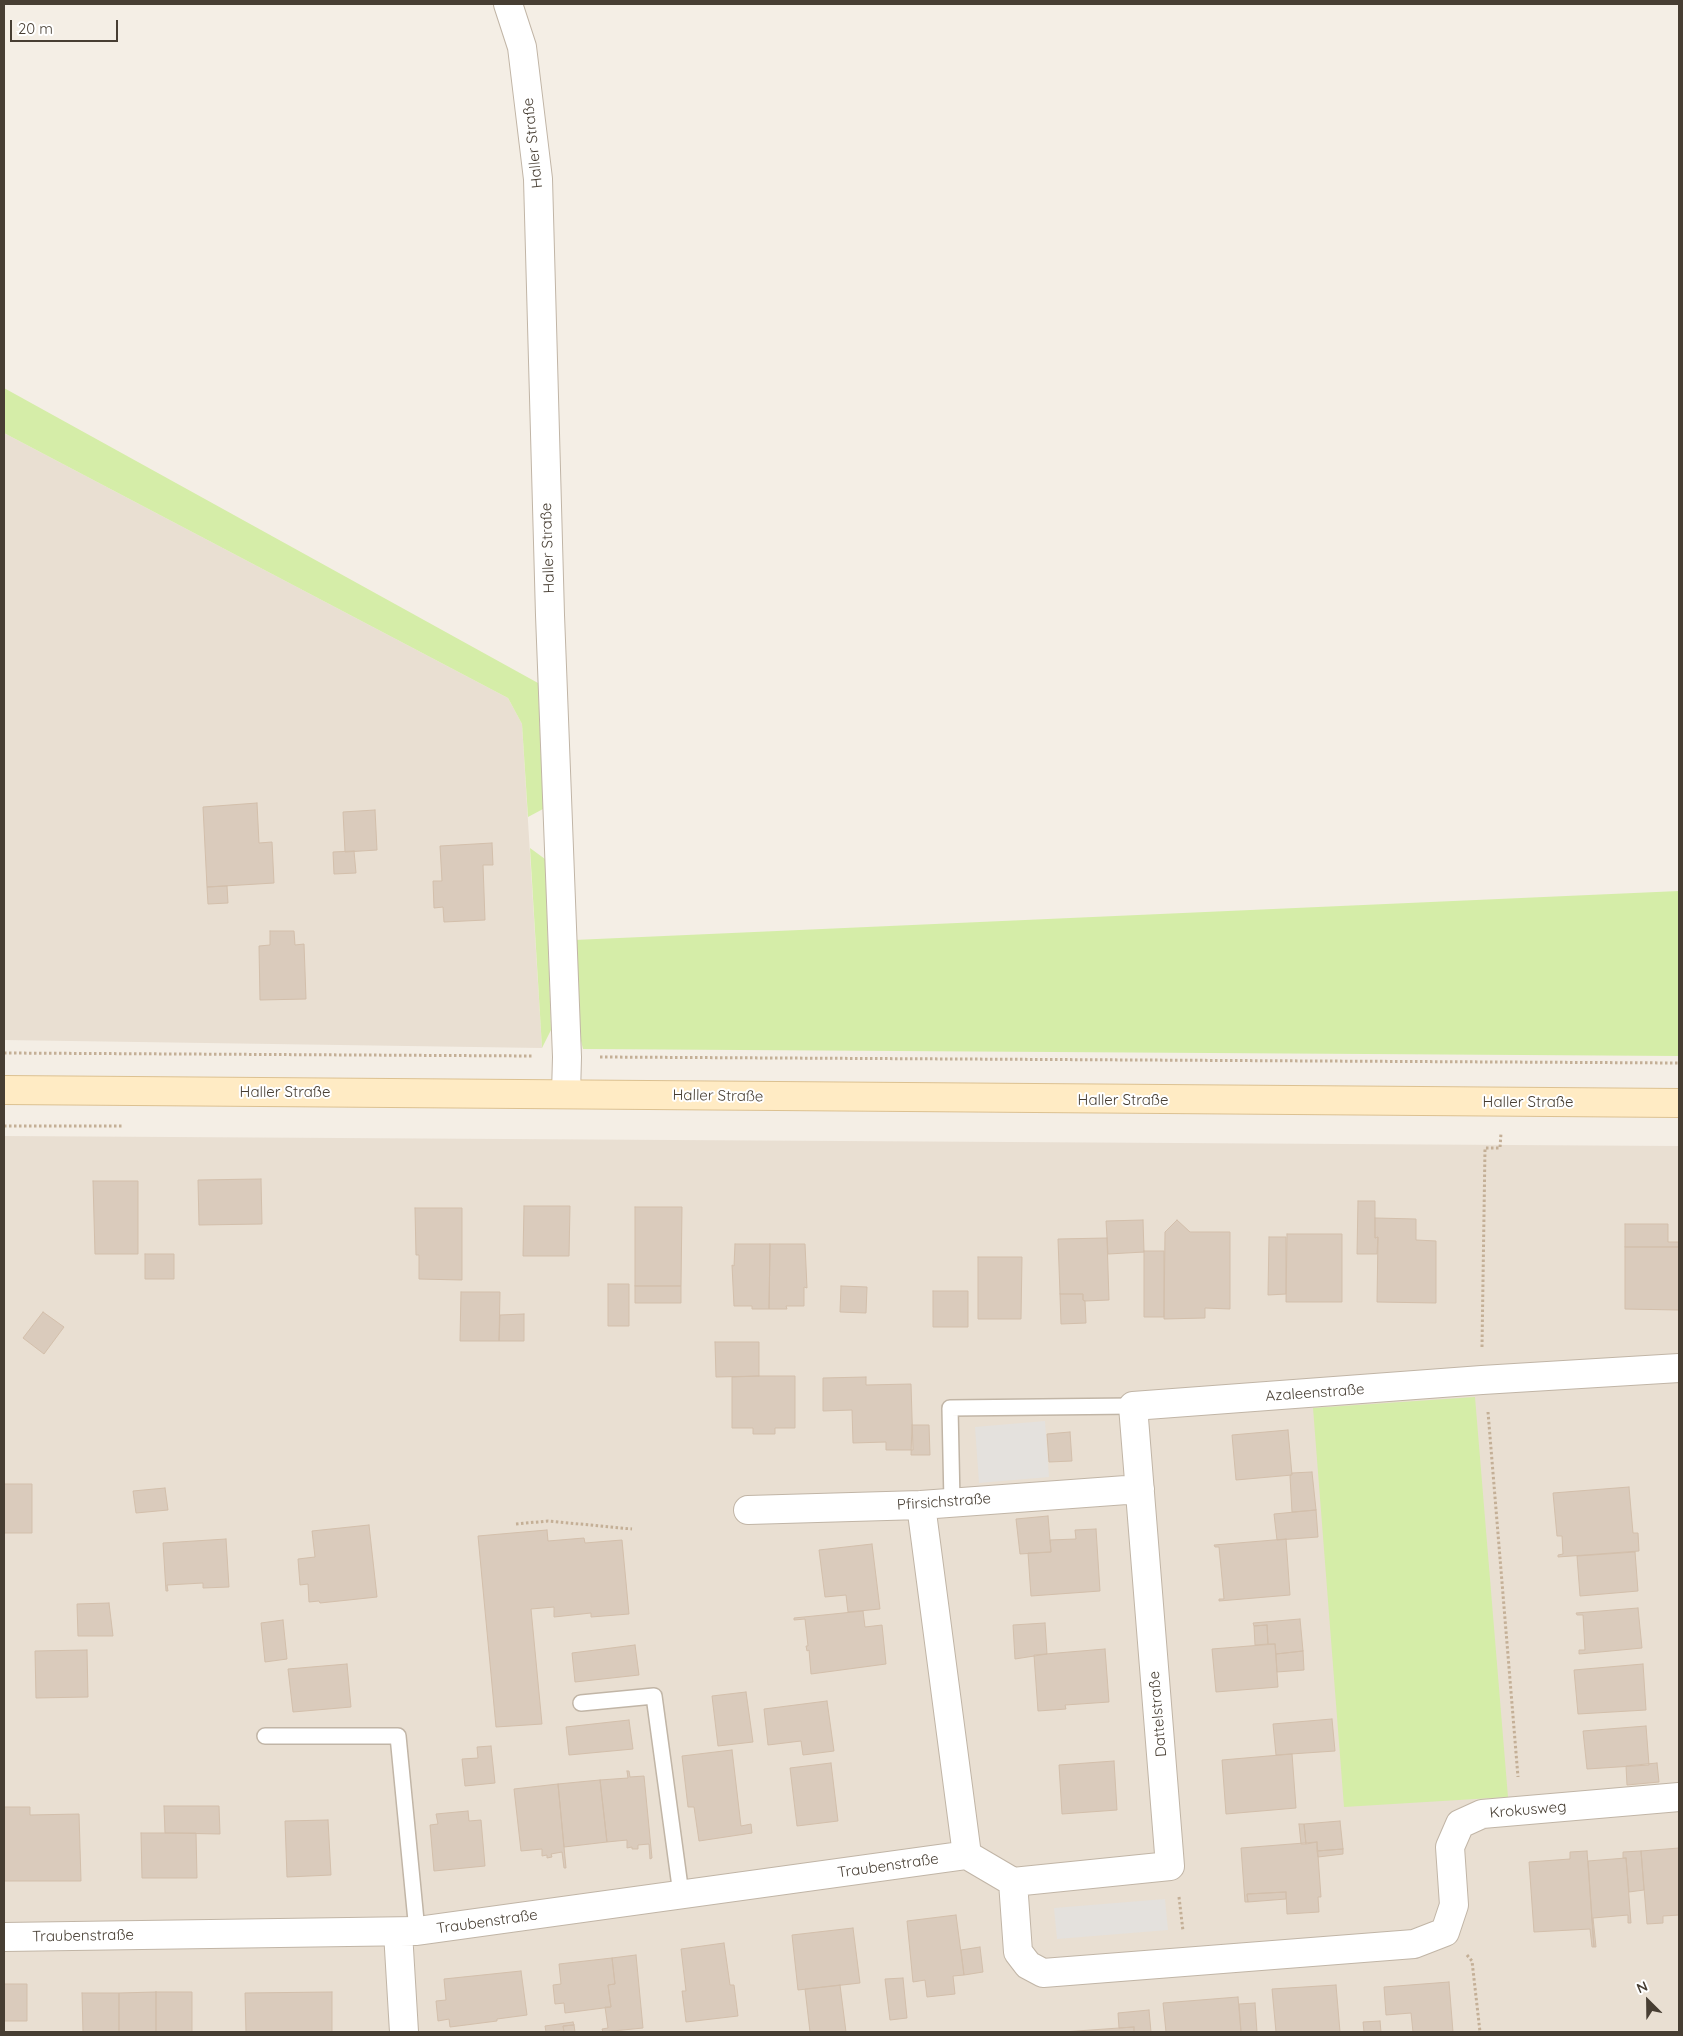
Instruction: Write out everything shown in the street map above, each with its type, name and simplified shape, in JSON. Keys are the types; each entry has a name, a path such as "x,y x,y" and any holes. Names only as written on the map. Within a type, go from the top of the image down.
{"main road":[{"name":"Haller Straße","path":"4,1090 1679,1103"}],"street":[{"name":"Haller Straße","path":"508,4 522,47 538,179 566,1094"},
{"name":"Azaleenstraße","path":"1133,1406 1482,1380 1679,1369"},
{"name":"Dattelstraße","path":"1133,1406 1170,1866"},
{"name":"Pfirsichstraße","path":"748,1510 921,1505 1140,1488"},
{"path":"921,1505 967,1855 1013,1882 1170,1866"},
{"name":"Krokusweg","path":"1445,1932 1454,1905 1450,1847 1460,1824 1482,1814 1679,1797"},
{"name":"Traubenstraße","path":"4,1936 408,1932 967,1855"},
{"path":"1013,1882 1018,1952 1028,1965 1043,1973 1414,1944 1445,1932"},
{"path":"404,2032 408,1932"}],"lane":[{"name":"Azaleenstraße","path":"952,1502 950,1408 1133,1406"},
{"path":"581,1703 654,1696 681,1894"},
{"path":"265,1736 398,1736 408,1932"}],"path":[{"path":"4,1052 1679,1064"},
{"path":"1500,1135 1500,1148 1485,1148 1482,1380 1489,1416 1520,1810"},
{"path":"516,1524 548,1521 632,1529"},
{"path":"1170,1866 1178,1889 1185,1961"},
{"path":"1445,1932 1472,1960 1480,2032"}],"shaded area":[{"path":"4,433 508,698 522,724 542,1048 4,1040"},
{"path":"4,1136 1679,1146 1679,2032 4,2032"},
{"path":"1045,1421 1049,1477 979,1483 975,1427"},
{"path":"1165,1899 1168,1930 1057,1939 1054,1908"}],"green space":[{"path":"4,388 538,683 543,809 528,817 522,724 508,698 4,433"},
{"path":"530,848 545,859 551,1030 542,1048"},
{"path":"1679,891 1679,1056 583,1049 578,1029 574,940"},
{"path":"1475,1397 1508,1797 1344,1807 1313,1408"}],"building":[{"path":"257,803 259,843 272,842 274,883 207,887 203,807"},
{"path":"375,810 377,850 345,852 343,812"},
{"path":"492,843 493,865 483,865 485,920 444,922 443,907 434,908 433,881 442,881 440,846"},
{"path":"354,851 356,873 334,874 333,852"},
{"path":"227,886 228,903 208,904 207,887"},
{"path":"270,931 294,931 295,945 304,944 306,999 260,1000 259,946 270,945"},
{"path":"261,1179 262,1224 199,1225 198,1180"},
{"path":"93,1181 138,1181 138,1254 95,1254"},
{"path":"1358,1201 1375,1201 1375,1238 1378,1237 1377,1254 1357,1254"},
{"path":"524,1206 570,1206 569,1256 523,1256"},
{"path":"635,1207 682,1207 681,1286 635,1286"},
{"path":"415,1208 462,1208 462,1280 419,1279 419,1255 416,1255"},
{"path":"1375,1218 1416,1219 1416,1240 1436,1241 1436,1303 1377,1302 1378,1237 1375,1238"},
{"path":"1143,1220 1144,1252 1108,1254 1106,1221"},
{"path":"1177,1220 1190,1232 1230,1232 1230,1309 1205,1308 1205,1318 1164,1319 1165,1232"},
{"path":"1625,1224 1668,1224 1668,1242 1679,1242 1679,1247 1625,1247"},
{"path":"1287,1234 1342,1234 1342,1302 1286,1302"},
{"path":"1269,1237 1286,1237 1286,1294 1268,1295"},
{"path":"1107,1238 1109,1300 1085,1301 1083,1300 1083,1294 1060,1294 1058,1239"},
{"path":"735,1244 770,1244 769,1309 752,1309 752,1306 734,1306 732,1265 734,1266"},
{"path":"770,1244 805,1244 807,1288 804,1287 804,1306 786,1306 787,1309 769,1309"},
{"path":"1625,1247 1679,1247 1679,1310 1625,1309"},
{"path":"1144,1251 1164,1251 1164,1317 1144,1317"},
{"path":"145,1254 174,1254 174,1279 145,1279"},
{"path":"978,1257 1022,1257 1021,1319 978,1319"},
{"path":"608,1284 629,1284 629,1326 608,1326"},
{"path":"635,1286 681,1286 681,1303 635,1303"},
{"path":"841,1286 867,1287 866,1313 840,1312"},
{"path":"933,1291 968,1291 968,1327 933,1327"},
{"path":"461,1292 500,1292 499,1341 460,1341"},
{"path":"1060,1294 1083,1294 1086,1323 1061,1324"},
{"path":"43,1312 64,1327 44,1354 23,1338"},
{"path":"524,1314 524,1341 499,1341 500,1315"},
{"path":"715,1342 759,1342 759,1376 716,1377"},
{"path":"795,1376 795,1428 775,1428 775,1434 753,1434 753,1428 732,1428 732,1377"},
{"path":"866,1377 866,1385 911,1384 913,1450 886,1450 886,1442 853,1443 852,1410 823,1411 823,1378"},
{"path":"912,1425 929,1425 930,1455 911,1455"},
{"path":"1288,1430 1292,1475 1236,1480 1232,1435"},
{"path":"1070,1432 1072,1461 1049,1462 1047,1434"},
{"path":"1312,1472 1316,1510 1292,1512 1290,1476 1292,1473"},
{"path":"4,1484 32,1484 32,1533 4,1533"},
{"path":"1629,1487 1633,1533 1638,1533 1639,1551 1558,1557 1558,1555 1563,1554 1562,1536 1557,1536 1553,1493"},
{"path":"165,1488 168,1510 136,1513 133,1491"},
{"path":"1316,1510 1318,1537 1277,1540 1274,1514"},
{"path":"1048,1516 1051,1552 1020,1554 1016,1519"},
{"path":"369,1525 377,1597 320,1603 319,1601 309,1602 308,1584 300,1585 298,1559 315,1557 312,1531"},
{"path":"1096,1529 1100,1591 1031,1596 1028,1553 1051,1552 1050,1540 1076,1539 1075,1530"},
{"path":"547,1530 548,1541 584,1538 585,1543 622,1540 629,1614 591,1617 591,1613 554,1617 554,1607 531,1609 542,1724 496,1727 478,1536"},
{"path":"226,1539 229,1587 203,1588 203,1583 167,1585 168,1591 166,1591 163,1543"},
{"path":"1286,1539 1290,1595 1219,1601 1219,1599 1224,1599 1219,1547 1214,1545"},
{"path":"872,1544 880,1609 848,1612 846,1595 825,1597 819,1550"},
{"path":"1635,1552 1638,1591 1580,1596 1577,1556"},
{"path":"109,1603 113,1636 78,1636 77,1604"},
{"path":"1638,1608 1642,1648 1579,1654 1579,1650 1585,1650 1583,1615 1577,1615 1576,1613"},
{"path":"863,1611 865,1627 882,1625 886,1664 811,1674 809,1650 807,1651 806,1646 808,1646 805,1619 794,1620 794,1618"},
{"path":"1300,1619 1303,1651 1276,1654 1275,1644 1268,1644 1267,1625 1254,1626 1253,1623"},
{"path":"283,1620 287,1659 265,1662 261,1623"},
{"path":"1045,1623 1047,1654 1015,1659 1013,1625"},
{"path":"1267,1625 1268,1644 1255,1645 1254,1626"},
{"path":"1275,1644 1278,1687 1216,1692 1212,1649"},
{"path":"635,1645 639,1675 575,1682 572,1653"},
{"path":"1105,1649 1109,1702 1065,1705 1066,1709 1038,1711 1034,1655"},
{"path":"87,1650 88,1697 36,1698 35,1651"},
{"path":"1303,1651 1304,1670 1277,1672 1276,1654"},
{"path":"347,1664 351,1707 293,1712 288,1669"},
{"path":"1643,1664 1646,1710 1578,1714 1574,1670"},
{"path":"746,1692 753,1742 718,1746 712,1696"},
{"path":"827,1701 834,1751 803,1755 801,1741 768,1745 764,1709"},
{"path":"1332,1719 1335,1751 1276,1755 1273,1724"},
{"path":"629,1720 633,1749 569,1755 566,1727"},
{"path":"1646,1726 1649,1765 1587,1769 1583,1731"},
{"path":"491,1746 495,1783 465,1786 462,1759 478,1758 477,1747"},
{"path":"732,1750 741,1826 751,1824 752,1833 699,1841 694,1807 688,1807 682,1756"},
{"path":"1292,1754 1296,1808 1226,1814 1222,1760"},
{"path":"1114,1761 1117,1810 1062,1814 1059,1765"},
{"path":"831,1763 838,1821 797,1826 790,1768"},
{"path":"1657,1763 1659,1782 1627,1785 1626,1766"},
{"path":"627,1771 629,1771 630,1777 644,1776 652,1858 650,1859 649,1844 638,1845 638,1849 632,1849 632,1847 627,1848 627,1840 607,1842 600,1780 628,1778"},
{"path":"600,1780 607,1842 564,1847 558,1784"},
{"path":"558,1784 566,1868 564,1868 562,1852 551,1854 552,1857 547,1858 547,1855 542,1856 542,1849 521,1851 514,1789"},
{"path":"164,1806 219,1806 220,1834 165,1833"},
{"path":"4,1807 30,1807 30,1815 79,1814 81,1881 4,1881"},
{"path":"468,1811 469,1821 481,1820 485,1866 434,1871 430,1825 438,1824 436,1814"},
{"path":"328,1820 331,1875 287,1877 285,1821"},
{"path":"1340,1821 1343,1849 1317,1851 1317,1842 1306,1844 1304,1824"},
{"path":"1299,1824 1304,1824 1306,1844 1301,1844"},
{"path":"141,1833 196,1833 197,1878 142,1878"},
{"path":"1317,1842 1321,1897 1318,1897 1319,1912 1287,1914 1286,1892 1247,1894 1248,1902 1245,1902 1241,1848"},
{"path":"1679,1848 1679,1915 1663,1916 1663,1923 1647,1924 1641,1851"},
{"path":"1343,1849 1343,1854 1318,1857 1317,1851"},
{"path":"1587,1851 1594,1947 1592,1947 1590,1929 1534,1932 1529,1862 1570,1859 1570,1852"},
{"path":"1641,1851 1644,1890 1629,1892 1626,1858 1623,1858 1623,1852"},
{"path":"1626,1858 1631,1923 1628,1923 1628,1915 1593,1918 1596,1947 1594,1947 1588,1861"},
{"path":"1286,1892 1286,1899 1248,1902 1247,1894"},
{"path":"956,1915 964,1975 953,1976 955,1994 927,1997 925,1980 913,1982 907,1921"},
{"path":"853,1928 860,1983 798,1990 792,1935"},
{"path":"724,1943 730,1985 734,1985 738,2016 686,2022 682,1991 686,1991 681,1949"},
{"path":"980,1947 983,1972 964,1975 961,1950"},
{"path":"636,1955 643,2028 603,2032 602,2029 608,2028 605,2007 611,2007 608,1985 615,1984 612,1958"},
{"path":"612,1958 615,1984 608,1985 611,2007 565,2013 564,2003 555,2004 553,1985 561,1984 559,1964"},
{"path":"521,1971 527,2015 450,2027 449,2019 438,2021 436,2001 446,2000 444,1979"},
{"path":"903,1978 907,2018 890,2020 885,1979"},
{"path":"1449,1982 1453,2032 1413,2032 1411,2013 1386,2015 1384,1987"},
{"path":"4,1984 27,1984 27,2021 4,2021"},
{"path":"840,1985 846,2032 810,2032 805,1989"},
{"path":"1336,1985 1340,2032 1276,2032 1272,1989"},
{"path":"156,1992 156,2032 119,2032 119,1993"},
{"path":"156,1992 192,1992 192,2032 156,2032"},
{"path":"332,1992 332,2032 246,2032 245,1993"},
{"path":"82,1993 119,1993 119,2032 83,2032"},
{"path":"1238,1997 1241,2032 1166,2032 1163,2003"},
{"path":"1255,2003 1257,2032 1241,2032 1239,2004"},
{"path":"1149,2010 1151,2032 1134,2032 1134,2027 1119,2028 1118,2013"},
{"path":"1380,2021 1381,2032 1364,2032 1363,2022"},
{"path":"573,2022 574,2025 563,2026 564,2032 546,2032 545,2026"},
{"path":"574,2025 575,2032 564,2032 563,2026"},
{"path":"1134,2027 1134,2032 1063,2032 1119,2028"}]}
